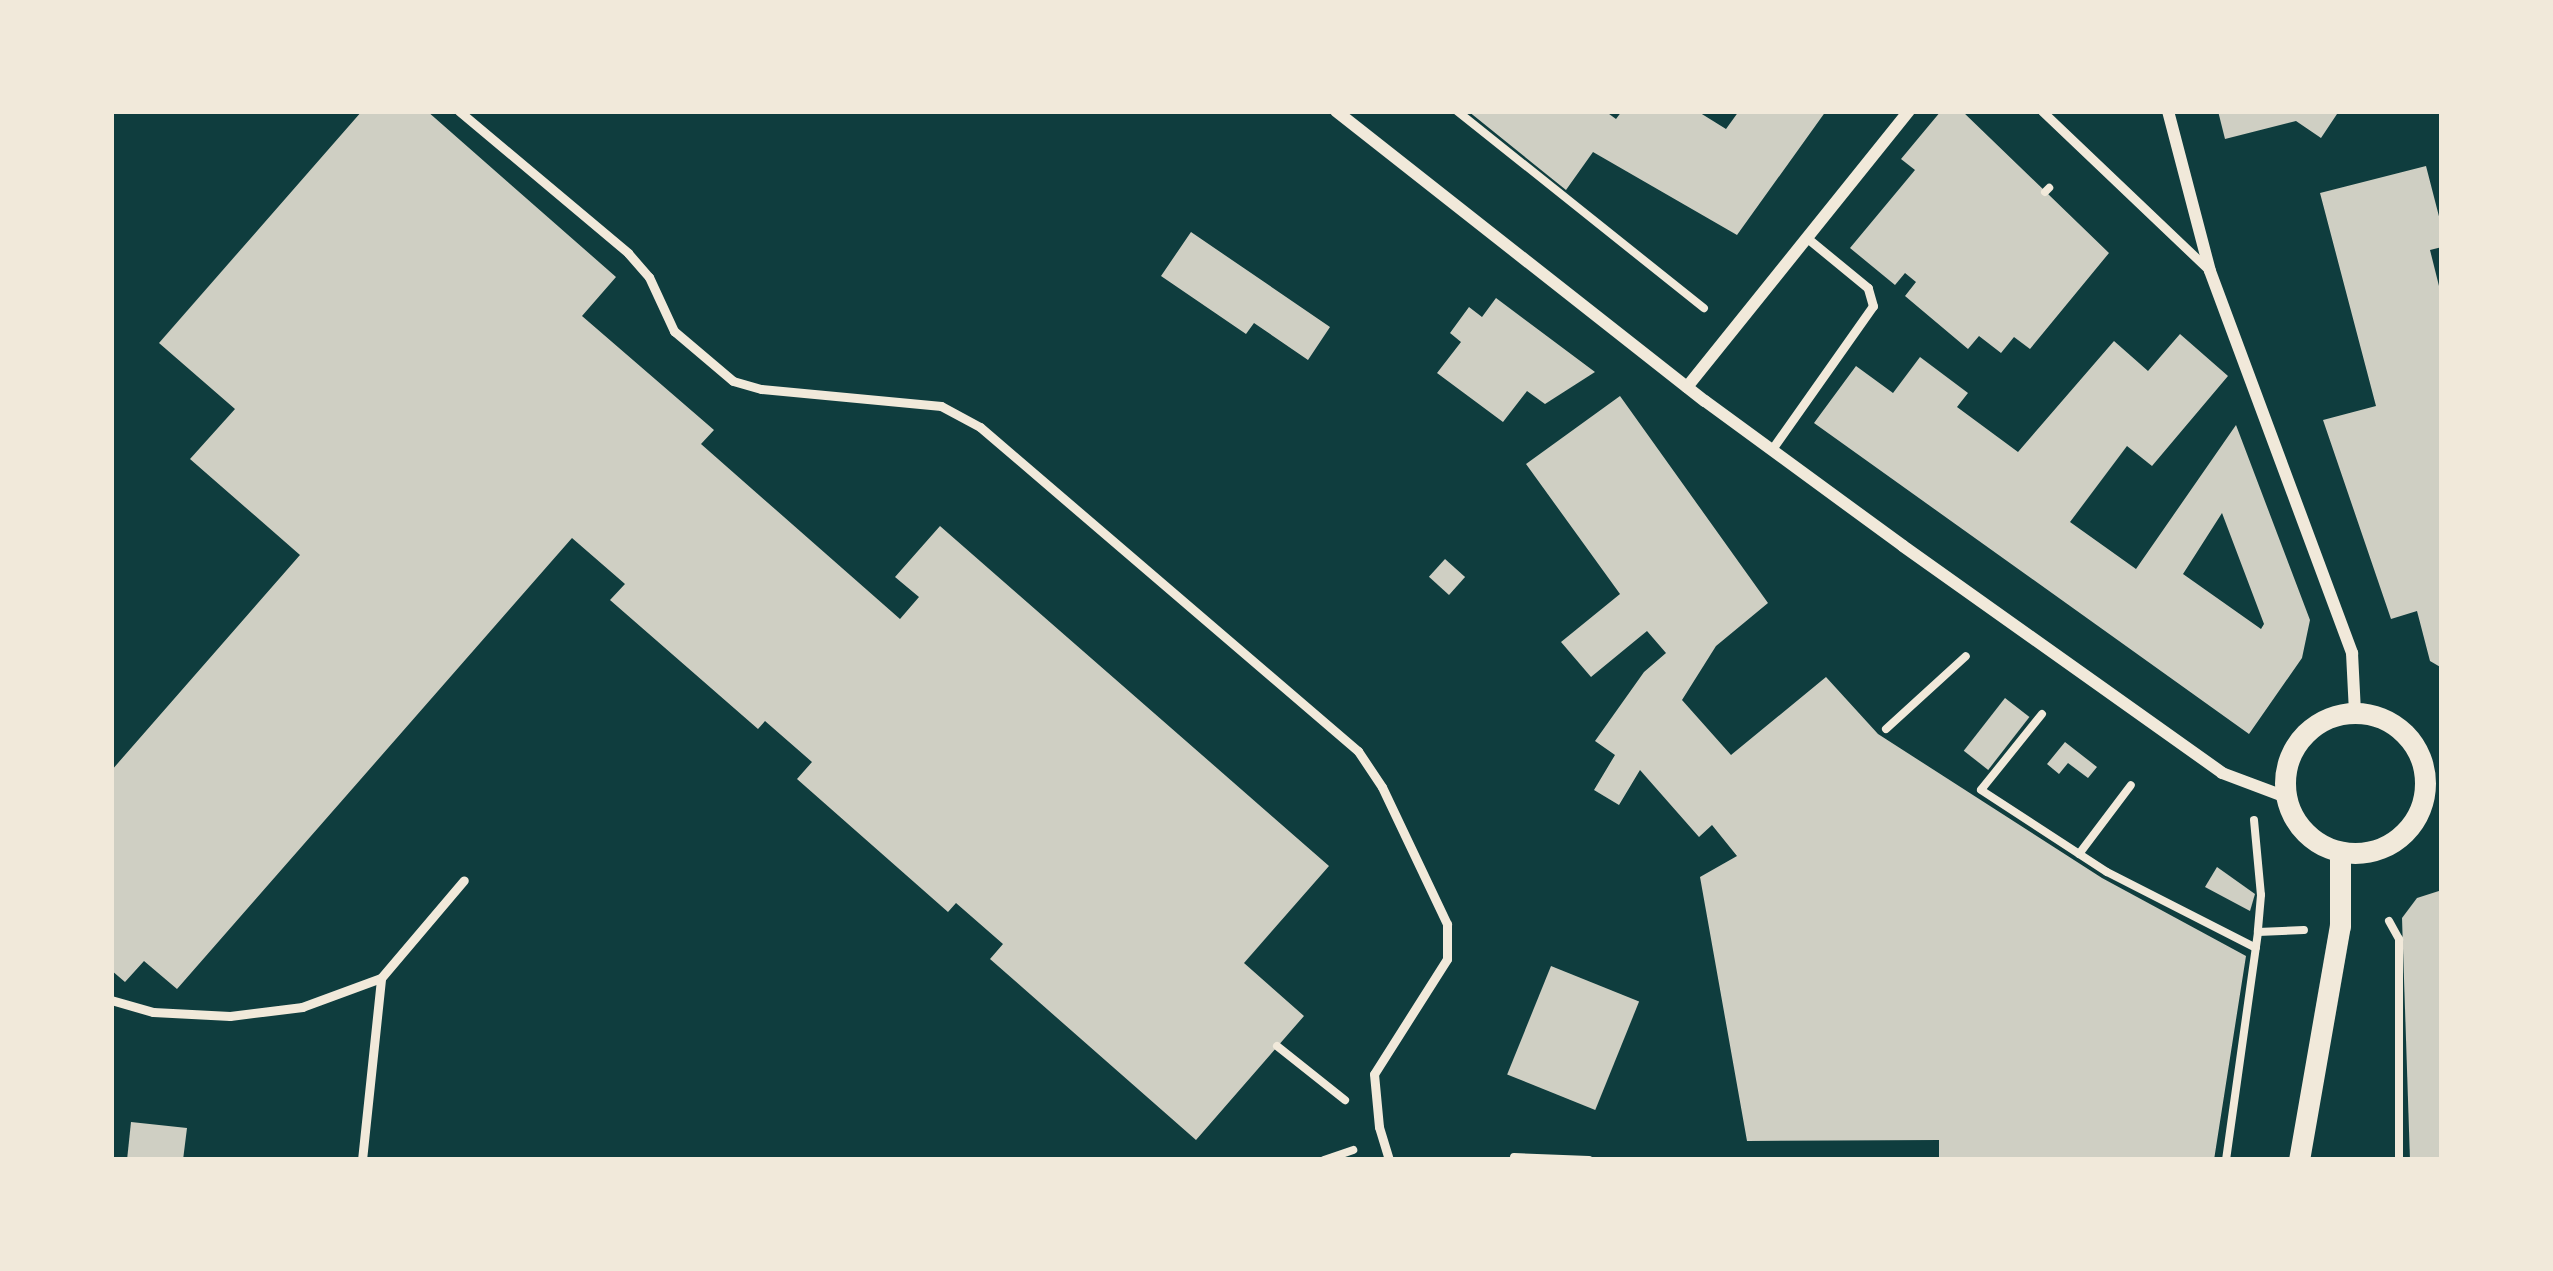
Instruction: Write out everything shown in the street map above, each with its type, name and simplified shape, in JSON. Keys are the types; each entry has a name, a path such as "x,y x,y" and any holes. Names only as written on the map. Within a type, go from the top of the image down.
{"street":[{"path":"1336,111 1772,449 2222,773 2254,790 2286,797"},
{"path":"1688,387 1910,111"},
{"path":"2168,111 2210,271 2352,653 2355,713"},
{"path":"2355,713 2401,730 2432,759 2414,824 2381,848 2340,853 2311,838 2293,818 2285,772 2294,747 2331,717 2355,713"},
{"path":"2299,1160 2340,926 2340,853"}],"lane":[{"path":"459,111 628,253 649,278 674,331 733,381 761,389 941,406 980,428 1358,752 1382,787 1447,924 1447,959 1374,1074 1379,1127 1389,1160"},
{"path":"2042,111 2210,271"},
{"path":"1772,449 1873,306 1868,288 1806,237"},
{"path":"111,1000 153,1012 230,1016 302,1006 382,978 464,880"},
{"path":"362,1160 382,978"}],"path":[{"path":"1457,111 1705,308"},
{"path":"1886,729 1966,656"},
{"path":"2042,714 1981,790 2080,854 2256,948"},
{"path":"2080,854 2131,785"},
{"path":"2226,1160 2261,896 2254,820"},
{"path":"2389,921 2398,939 2399,1160"},
{"path":"2258,932 2305,930"},
{"path":"1277,1046 1379,1127"},
{"path":"1514,1157 1589,1160"}],"building":[{"path":"362,111 427,111 616,277 582,316 714,430 701,444 900,619 919,597 895,577 940,526 1329,866 1244,963 1304,1016 1196,1140 990,959 1003,944 956,903 948,912 797,779 812,762 765,721 758,729 610,600 625,584 572,538 177,989 144,961 125,982 111,970 111,771 300,555 190,459 235,409 159,343"},
{"path":"1468,111 1605,111 1616,119 1622,111 1697,111 1726,129 1739,111 1826,111 1737,235 1593,152 1566,190"},
{"path":"1941,111 1962,111 2109,253 2030,349 2014,337 2001,353 1979,336 1968,349 1905,296 1916,282 1905,273 1895,285 1850,248 1915,170 1901,159"},
{"path":"2218,111 2339,111 2321,138 2296,121 2225,139"},
{"path":"2426,166 2442,228 2442,247 2430,250 2442,298 2442,668 2430,661 2417,611 2391,619 2323,420 2376,406 2320,193"},
{"path":"1191,232 1330,327 1308,360 1254,323 1246,334 1161,276"},
{"path":"1496,298 1595,372 1545,404 1527,391 1503,422 1437,373 1461,342 1450,333 1469,307 1482,317"},
{"path":"2180,334 2228,376 2152,466 2127,446 2070,522 2136,569 2236,425 2310,620 2302,658 2249,734 1814,423 1856,366 1893,393 1920,357 1968,393 1957,407 2018,452 2114,341 2148,371","holes":["2222,513 2264,624 2261,629 2183,574"]},
{"path":"1620,396 1768,603 1716,646 1682,700 1731,755 1826,677 1878,734 2102,878 2246,956 2214,1160 1939,1160 1939,1140 1747,1141 1700,877 1737,856 1712,825 1699,837 1640,770 1619,805 1594,790 1615,755 1595,741 1644,672 1666,653 1647,631 1591,677 1561,642 1620,594 1526,464"},
{"path":"1445,559 1465,577 1449,595 1429,577"},
{"path":"2005,698 2029,717 1988,770 1964,751"},
{"path":"2065,742 2097,767 2088,778 2068,763 2059,774 2047,764"},
{"path":"2217,867 2255,894 2250,911 2205,887"},
{"path":"2442,890 2442,1160 2410,1160 2402,918 2417,898"},
{"path":"1551,966 1639,1002 1595,1110 1507,1074"},
{"path":"131,1122 187,1128 183,1160 127,1160"}]}
